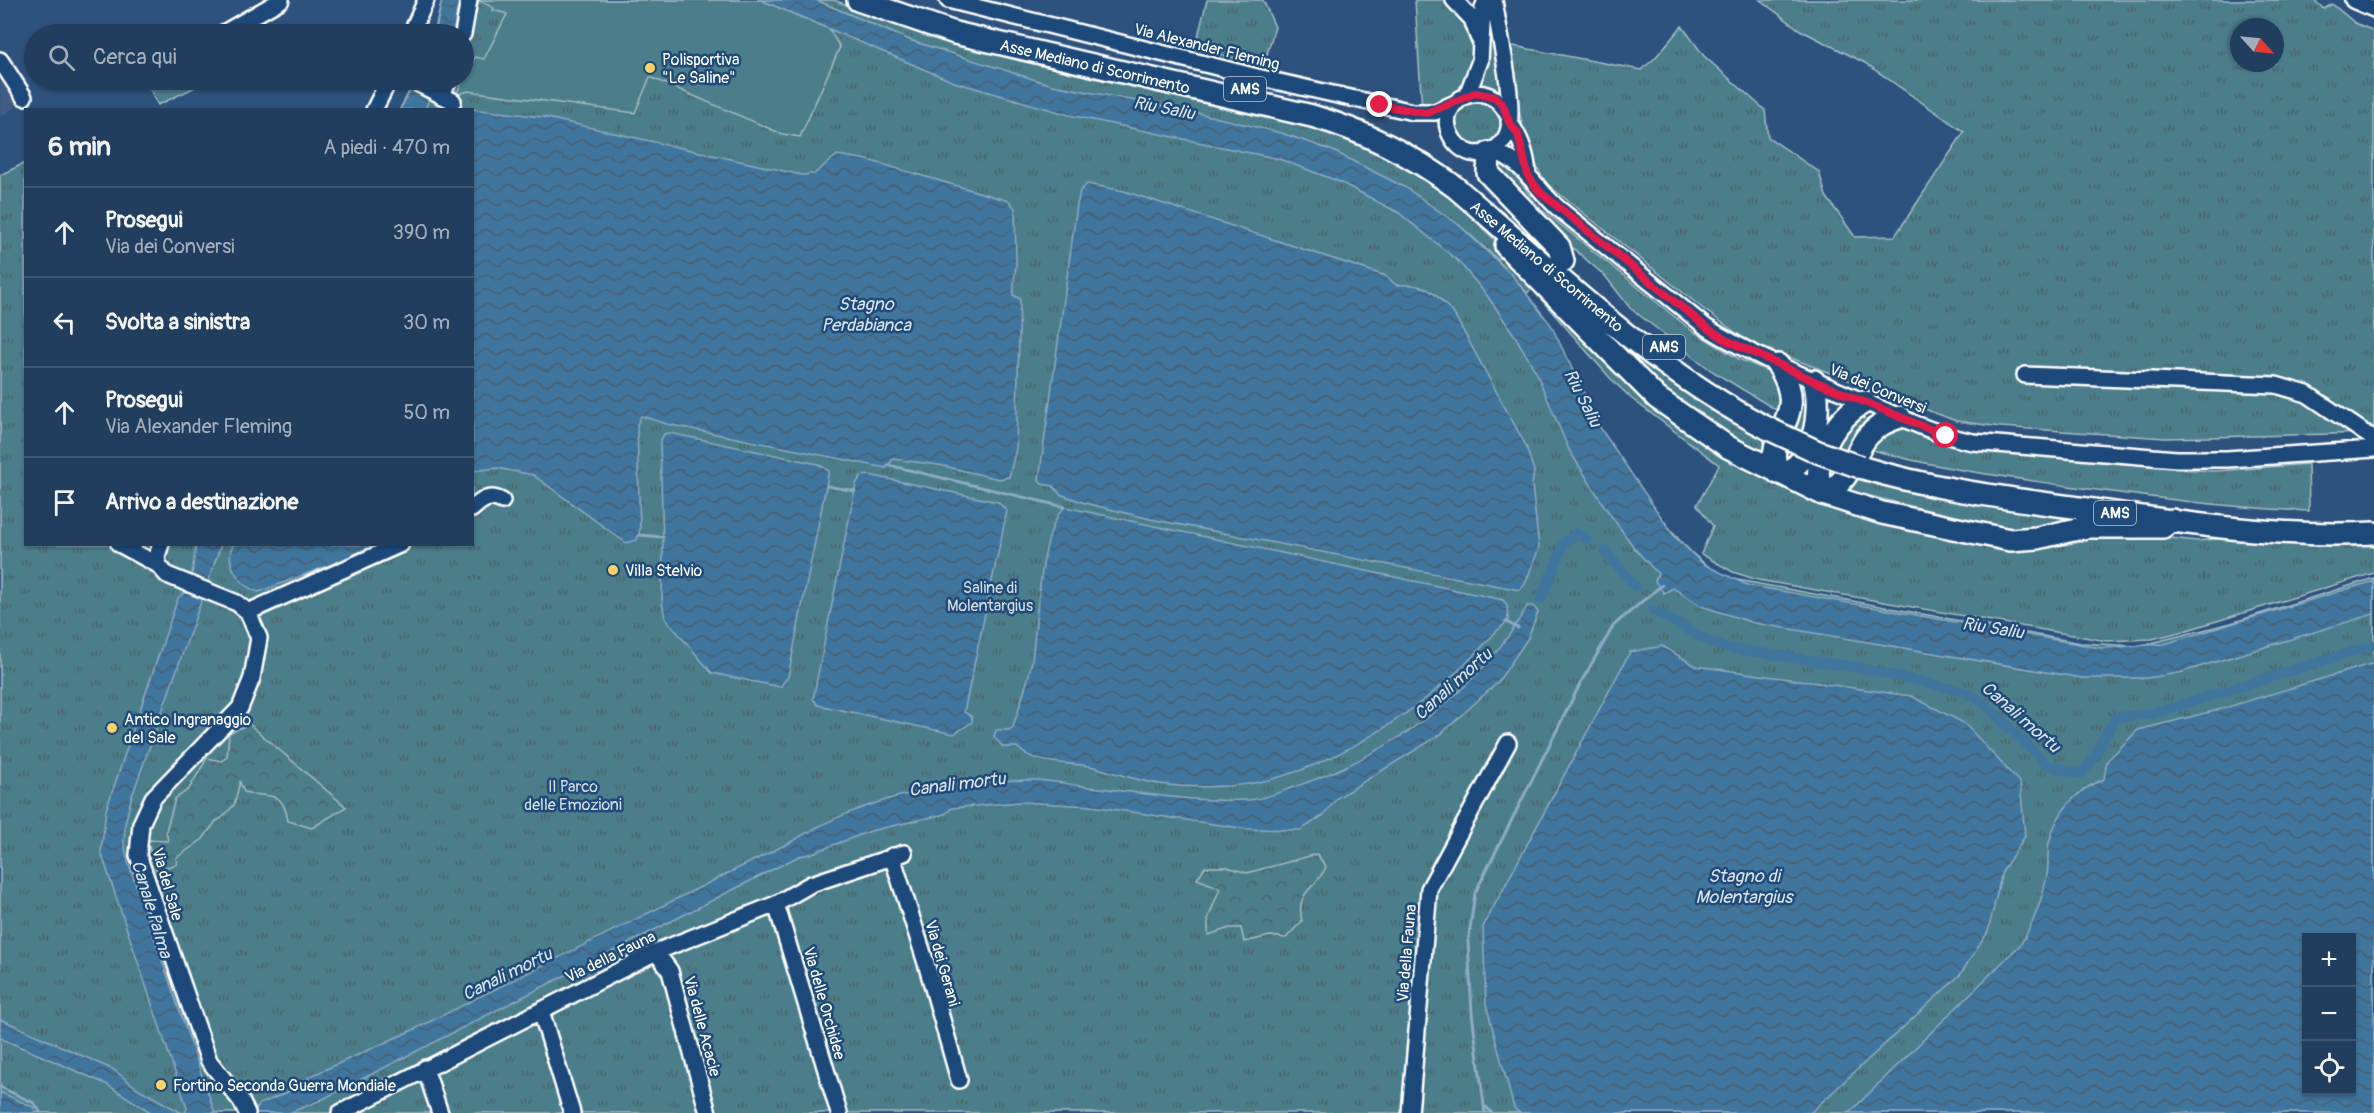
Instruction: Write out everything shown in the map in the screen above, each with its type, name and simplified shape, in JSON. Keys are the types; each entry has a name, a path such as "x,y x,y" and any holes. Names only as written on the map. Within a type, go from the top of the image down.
{"highway":[{"name":"Asse Mediano di Scorrimento","path":"858,0 956,33 1339,124 1424,165 1477,206 1675,373 1737,413 1772,424"},
{"name":"Asse Mediano di Scorrimento","path":"888,0 932,15 1307,103 1365,121 1422,149 1457,173 1683,363 1772,424 1818,452 1956,478 2223,515 2339,522 2374,520"},
{"path":"1490,152 1488,173 1559,247 1563,261"},
{"path":"1477,206 1478,216 1657,398 1720,442 1823,494 1882,513 2010,540 2037,538 2087,526 2163,527 2172,520"},
{"path":"1778,365 1792,394 1791,406 1776,445 1773,460 1778,473"},
{"path":"1778,473 1788,472 1800,463 1807,451 1819,404 1814,381"},
{"path":"1823,494 1818,484 1819,465 1832,434 1851,409 1865,402"},
{"path":"1823,494 1843,482 1862,442 1871,430 1884,422 1900,417"},
{"name":"Asse Mediano di Scorrimento","path":"1862,462 1938,488 2294,534 2374,533"}],"street":[{"path":"239,24 281,0"},
{"path":"415,24 426,0"},
{"path":"465,24 469,0"},
{"name":"Via Alexander Fleming","path":"948,0 1257,77 1413,112 1435,112 1462,98"},
{"path":"1454,0 1472,19 1479,42 1480,61"},
{"path":"1486,0 1483,8 1480,61 1462,98 1449,117 1451,137 1466,151 1477,154 1490,152 1507,155 1528,176"},
{"path":"1490,152 1504,141 1512,124 1494,0"},
{"path":"2353,0 2374,9"},
{"path":"0,60 24,97"},
{"path":"375,108 384,90"},
{"path":"430,90 443,97 445,90"},
{"path":"1462,98 1481,93 1495,97 1503,105 1512,124"},
{"name":"Via dei Conversi","path":"1512,124 1528,176 1540,192 1706,327 1778,365 1946,436 1973,442 2176,459 2227,459 2374,449"},
{"path":"2025,375 2276,385 2307,394 2374,439"},
{"path":"474,508 487,498 494,497 502,501"},
{"path":"123,546 158,565 167,575 237,603 248,612 396,546"},
{"path":"158,565 157,556 160,546"},
{"name":"Via del Sale","path":"246,1112 209,1061 138,855 141,824 153,798 240,708 252,678 258,652 259,638 248,612"},
{"name":"Via della Fauna","path":"1410,1113 1429,890 1508,743"},
{"name":"Via della Fauna","path":"340,1113 657,952 776,904 811,884 898,854"},
{"name":"Via dei Gerani","path":"898,854 959,1080"},
{"name":"Via delle Orchidee","path":"776,904 839,1113"},
{"name":"Via delle Acacie","path":"657,952 670,971 708,1113"},
{"path":"542,1011 572,1113"},
{"path":"425,1068 440,1113"}],"shaded area":[{"path":"0,65 24,101 0,117"}],"green space":[{"name":"Saline di Molentargius","path":"442,0 808,0 901,37 816,0 834,0 876,16 1279,115 1393,155 1461,205 1612,362 1693,433 1731,461 1790,487 2050,541 2127,533 2197,541 2225,538 2374,543 2374,573 2152,639 2107,641 1758,580 1733,572 1701,554 1713,526 1697,505 1719,465 1632,399 1611,379 1532,289 1527,293 1496,258 1459,225 1565,383 1663,520 1697,557 1727,578 2081,643 2136,646 2231,623 2374,578 2374,1113 0,1113 0,175 24,163 24,546 474,546 474,108 401,108 410,90 474,90 474,24 436,24","holes":["914,41 973,61 953,57"]},
{"name":"Polisportiva \"Le Saline\"","path":"478,0 761,0 829,29 840,47 800,137 782,134 650,77 635,113 468,91 456,95 458,90 474,90 474,59 475,57 484,59 507,14 493,10 494,8"},
{"path":"1207,0 1263,0 1275,27 1262,71 1243,67 1243,60 1195,49"},
{"path":"1415,0 1450,0 1463,15 1471,31 1474,48 1473,64 1467,80 1456,93 1441,103 1422,109"},
{"path":"1760,0 2314,0 2324,9 2332,4 2355,23 2374,31 2374,433 2165,438 2001,427 1956,421 1749,342 1706,311 1547,184 1538,169 1525,135 1508,45 1641,70 1655,58 1682,26 1704,56 1765,110 1768,137 1819,172 1826,196 1855,237 1895,236 1964,132 1865,63 1800,30"},
{"path":"1488,10 1501,91 1498,93 1478,87 1489,62"},
{"path":"151,90 189,90 158,105"},
{"path":"1478,101 1494,108 1501,124 1494,140 1478,147 1462,140 1455,124 1462,108"},
{"path":"1503,160 1514,171 1541,209 1691,330 1739,359 1775,374 1789,396 1766,458 1667,399 1534,266 1765,436 1778,411 1712,371 1630,308 1606,277 1549,227 1496,168 1497,161"},
{"path":"1798,390 1813,397 1795,464 1781,458"},
{"path":"1855,415 1874,423 1840,481 1824,477 1827,459"},
{"path":"1898,426 1930,440 1968,449 2174,466 2175,469 2217,471 2308,464 2309,511 2218,505 2068,486 1941,466 1866,448"},
{"path":"1855,473 2098,519 2021,534 1847,490"},
{"path":"249,724 346,807 312,828 288,821 282,803 278,799 244,792 240,782 234,805 216,821 203,839 176,858 177,864 156,870 147,840 168,841 166,831 175,799 189,789 207,758 221,761 227,757 229,733"},
{"path":"1317,854 1326,867 1322,875 1307,891 1301,903 1302,921 1286,938 1270,936 1244,942 1241,928 1230,928 1208,935 1208,919 1220,888 1197,879 1205,867 1227,867 1247,873"}],"water":[{"path":"442,0 459,0 455,24 437,24"},
{"name":"Riu Saliu","path":"761,0 816,0 909,40 1052,85 1189,111 1281,133 1331,150 1406,188 1459,225 1512,275 1551,325 1601,429 1674,536 1703,564 1747,585 2101,648 2164,644 2374,581 2374,614 2179,673 2147,678 2082,678 1754,623 1701,606 1673,588 1664,593 1655,581 1658,574 1635,549 1569,450 1536,372 1486,294 1458,261 1399,213 1340,182 1279,159 1069,115 954,82"},
{"path":"411,90 433,90 425,108 401,108"},
{"name":"Stagno Perdabianca","path":"474,109 543,117 802,175 814,174 837,155 868,160 1009,201 1015,208 1016,264 1013,295 1020,299 1016,449 1009,477 999,479 939,465 893,459 886,468 667,424 641,416 637,425 640,530 637,540 626,543 533,475 497,468 474,471"},
{"path":"1087,184 1124,191 1386,276 1396,285 1423,287 1441,299 1454,314 1526,446 1534,471 1532,485 1539,548 1525,584 1520,590 1150,519 1085,503 1060,494 1053,486 1042,484 1039,479 1077,205 1080,191"},
{"path":"670,433 818,464 829,471 788,677 780,687 712,673 665,618 662,602 660,442 664,434"},
{"path":"869,475 998,502 1007,511 964,712 972,717 972,722 954,734 818,705 813,699 856,484 861,476"},
{"path":"1065,507 1503,600 1507,605 1508,620 1439,688 1407,712 1373,735 1302,770 1265,781 1204,787 1152,783 1094,767 1043,761 1017,747 1003,747 994,737 996,730 1009,730 1013,727 1024,694 1032,660 1045,555 1050,534"},
{"path":"196,546 221,546 131,799 125,824 124,843 128,862 215,1113 185,1113 187,1108 101,852 106,810 178,598 190,588"},
{"path":"232,546 372,546 340,561 259,592 246,585 235,573 231,552"},
{"path":"1527,606 1533,606 1538,612 1528,638 1498,682 1440,735 1337,798 1324,815 1301,830 1247,829 1091,806 1020,802 952,808 945,814 870,831 799,856 319,1101 289,1113 253,1113 260,1104 290,1091 311,1076 415,1029 819,827 877,803 969,783 1033,780 1186,798 1249,800 1274,795 1332,773 1398,738 1458,692 1484,666 1507,637"},
{"name":"Stagno di Molentargius","path":"1662,646 1696,666 1911,696 1964,723 2020,783 2025,836 2002,872 1988,932 1960,975 1810,1113 1520,1113 1514,1108 1486,1004 1483,927 1630,652"},
{"path":"2374,663 2374,1113 1849,1113 2021,944 2034,919 2043,894 2048,871 2049,843 2057,821 2076,796 2104,779 2107,761 2138,730 2218,710"},
{"path":"0,1019 114,1070 137,1088 182,1113 152,1113 106,1084 0,1038"},
{"path":"0,1092 33,1107 36,1113 0,1113"}],"waterway":[{"path":"888,465 1065,507"},
{"path":"827,486 855,491"},
{"name":"Canali mortu","path":"1541,599 1565,542 1577,533 1587,539"},
{"path":"639,535 663,537"},
{"name":"Canali mortu","path":"1605,551 1635,586"},
{"path":"1485,1113 1472,1013 1468,942 1475,893 1581,682 1614,625 1662,585"},
{"name":"Canali mortu","path":"1653,610 1712,643 1729,648 1861,668 1965,692 1983,702 2047,765 2080,774 2091,762 2117,717 2152,714 2374,645"},
{"path":"1506,622 1518,628"},
{"path":"0,1087 34,1103 41,1113"},
{"path":"1486,1107 1492,1113"}],"place":[{"name":"Polisportiva \"Le Saline\"","path":"650,68"},
{"name":"Villa Stelvio","path":"613,570"},
{"name":"Antico Ingranaggio del Sale","path":"112,728"},
{"name":"Fortino Seconda Guerra Mondiale","path":"161,1085"}],"route":[{"path":"1380,105 1427,113 1435,112 1475,93 1486,93 1495,97 1503,105 1509,122 1518,134 1528,164 1528,176 1540,192 1706,327 1726,340 1778,365 1946,436"}],"park label":[{"name":"Il Parco delle Emozioni","path":"573,795"}],"water label":[{"name":"Canale Palma","path":"152,909"}]}
